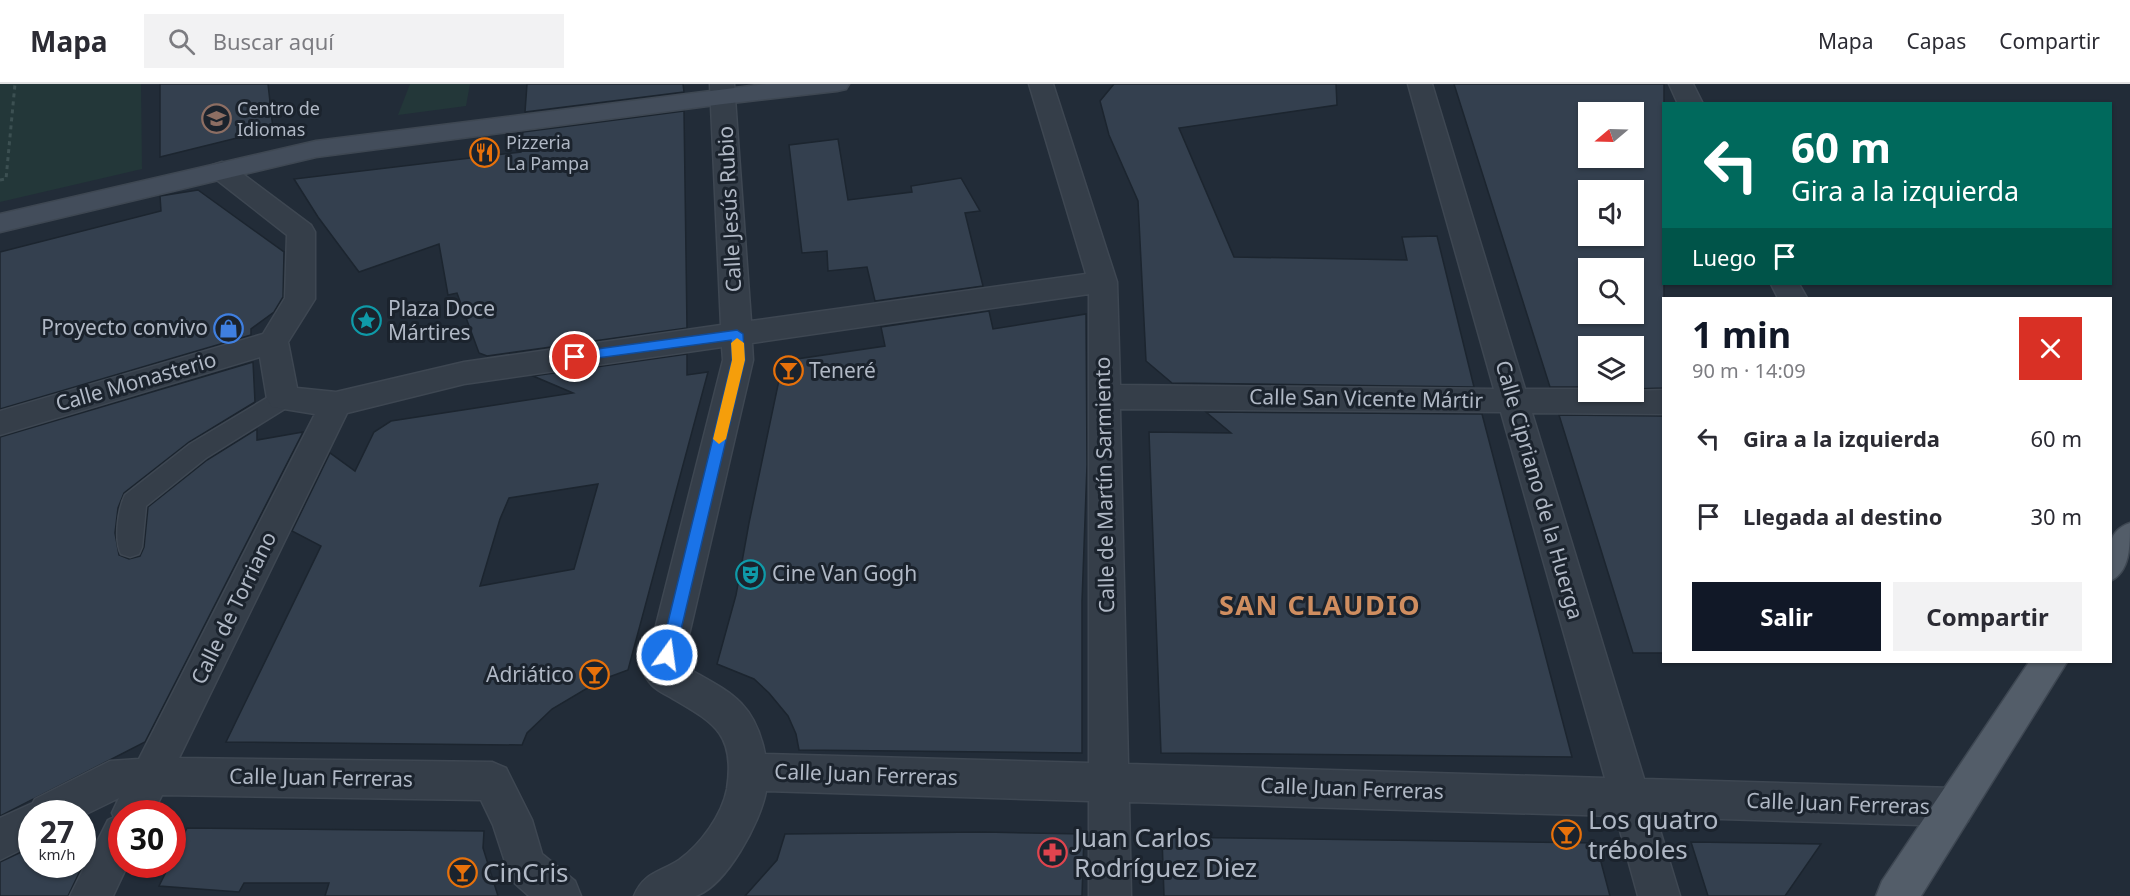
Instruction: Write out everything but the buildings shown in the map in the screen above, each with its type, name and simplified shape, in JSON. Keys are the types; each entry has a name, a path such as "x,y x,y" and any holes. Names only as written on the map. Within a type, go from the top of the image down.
{"main road":[{"path":"0,223 316,148 723,90 837,84"},
{"path":"1897,896 2048,663"}],"street":[{"name":"Calle de Martín Sarmiento","path":"1041,84 1103,282 1110,896"},
{"name":"Calle Cipriano de la Huerga","path":"1420,84 1659,896"},
{"path":"1681,84 1690,102"},
{"name":"Calle Jesús Rubio","path":"723,90 738,360 662,673 724,708 742,733 749,772"},
{"path":"222,171 301,232 300,299 273,342 283,399 336,404 464,373 1103,282"},
{"name":"Calle Monasterio","path":"0,423 273,342"},
{"name":"Calle San Vicente Mártir","path":"1104,397 1662,402"},
{"name":"Calle de Torriano","path":"138,800 336,404"},
{"path":"655,896 695,873 726,840 744,802 749,772"},
{"name":"Calle Juan Ferreras","path":"749,772 1954,807"},
{"name":"Calle Juan Ferreras","path":"73,800 110,780 150,776 492,781 512,820 525,866 560,896"},
{"path":"0,840 18,830"},
{"path":"91,896 108,862"}],"lane":[{"path":"130,547 134,502 198,451 283,399"}],"path":[{"path":"0,180 6,179 15,84"}],"green space":[{"path":"0,84 141,84 142,169 0,202"},
{"path":"410,84 470,84 466,106 398,115"}],"slow traffic":[{"path":"719,439 738,360 737,343"}],"place":[{"name":"Centro de Idiomas","path":"216,119"},
{"name":"Pizzeria La Pampa","path":"485,153"},
{"name":"Plaza Doce Mártires","path":"367,321"},
{"name":"Proyecto convivo","path":"229,328"},
{"name":"Teneré","path":"788,371"},
{"name":"Cine Van Gogh","path":"751,574"},
{"name":"Adriático","path":"595,675"},
{"name":"Los quatro tréboles","path":"1567,835"},
{"name":"Juan Carlos Rodríguez Diez","path":"1053,853"},
{"name":"CinCris","path":"462,873"}],"district":[{"name":"SAN CLAUDIO","path":"1320,606"}],"route":[{"path":"575,357 737,334 738,360 667,655"}]}
